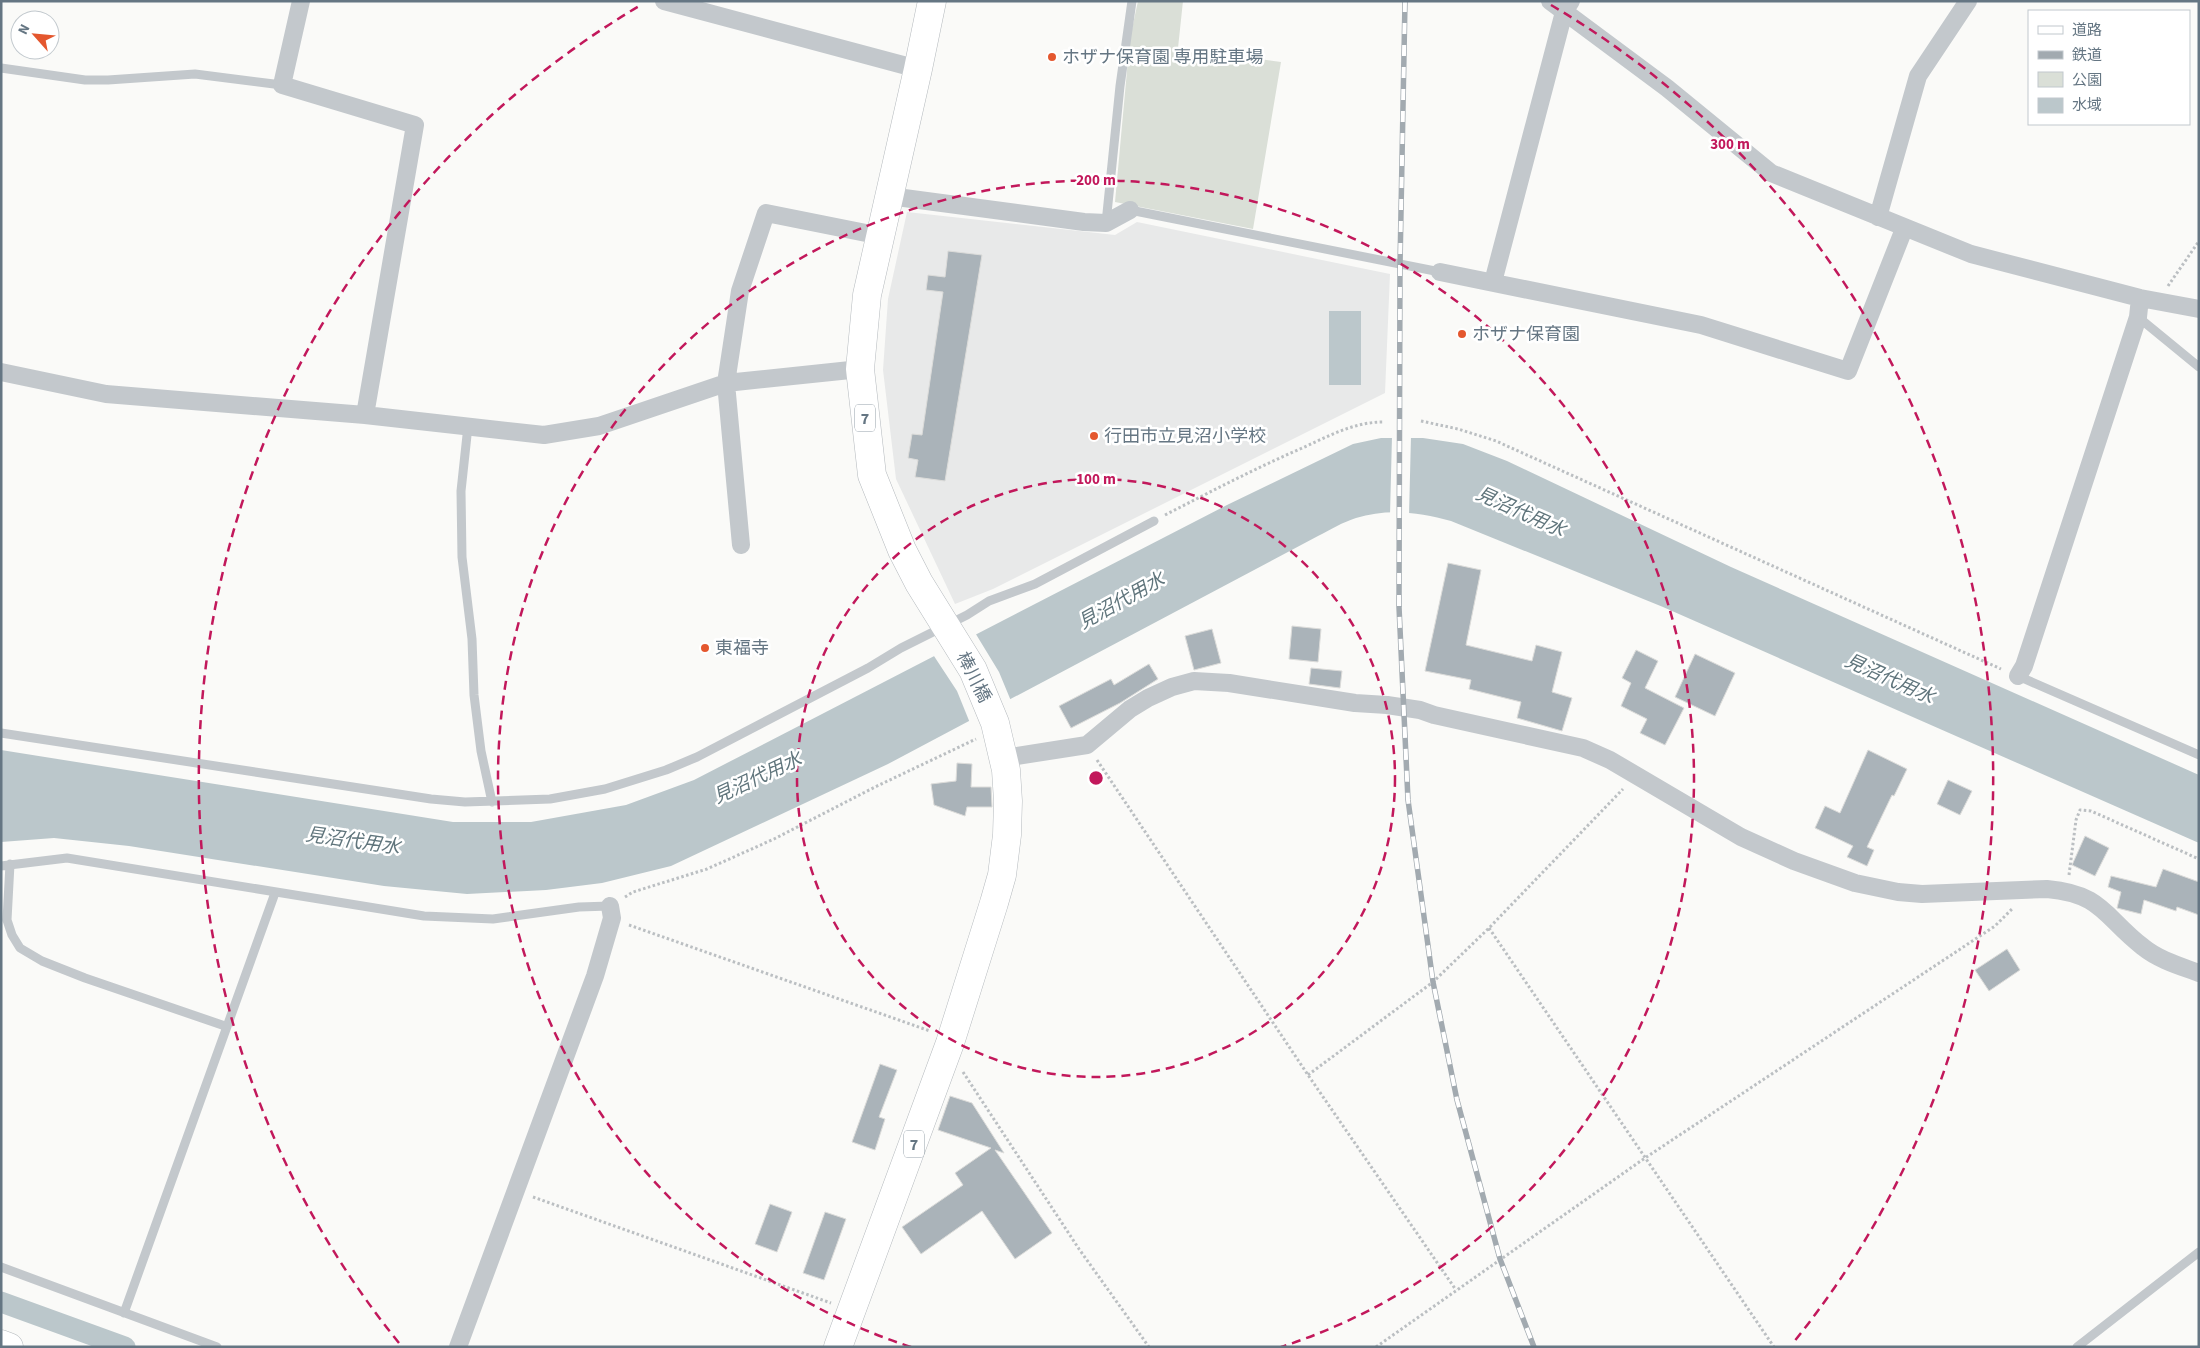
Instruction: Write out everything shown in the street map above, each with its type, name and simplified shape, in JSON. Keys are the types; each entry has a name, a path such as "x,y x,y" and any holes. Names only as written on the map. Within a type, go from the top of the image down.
{"main road":[{"name":"7","path":"932,1 867,295 860,369 872,475 902,550 918,583 947,629"},
{"name":"棒川橋","path":"947,629 973,670 996,727"},
{"name":"7","path":"838,1347 948,1050 1002,875 1008,817 1004,758 996,727"},
{"path":"1,1344 9,1347"}],"street":[{"path":"301,1 282,85 415,125 365,415"},
{"path":"664,1 918,69"},
{"path":"1878,217 1918,76 1968,1"},
{"path":"1493,282 1562,5 1771,173 1904,229 1971,254 2148,300 2199,309"},
{"path":"889,196 965,207 1106,223 1130,210"},
{"path":"740,545 726,384 740,291 766,213 881,236"},
{"path":"1440,272 1701,325 1848,371 1904,229"},
{"path":"2018,676 2024,666 2138,317 2148,300"},
{"path":"1,372 106,394 365,415 544,435 599,426 726,384 860,369"},
{"path":"1004,758 1088,745 1130,709 1148,698 1183,683 1212,681 1356,703 1420,710 1443,717 1582,748 1610,760 1741,837 1794,861 1855,883 1898,892 1922,894 2025,890 2067,891 2103,907 2132,938 2152,954 2199,973"},
{"path":"458,1347 595,976 611,912"}],"lane":[{"path":"1106,223 1120,86 1132,1"},
{"path":"1,68 85,80 195,74 282,85"},
{"path":"1130,210 1440,272"},
{"path":"2138,317 2199,367"},
{"path":"468,426 461,491 462,557 472,639 474,695 481,751 492,802"},
{"path":"1,733 276,774 407,796 464,802 492,802 569,796 606,789 666,770 697,757 947,629 989,601 1035,584 1154,521"},
{"path":"2018,676 2199,755"},
{"path":"225,1026 85,978 42,961 20,948 12,935 7,920 6,865 67,858 424,916 493,919 579,908 611,912"},
{"path":"124,1313 225,1026 275,893"},
{"path":"2077,1347 2199,1252"},
{"path":"1,1267 217,1347"}],"path":[{"path":"2148,300 2199,241"},
{"path":"1421,421 1458,428 1496,441 2018,676"},
{"path":"1154,521 1249,471 1347,428 1366,422 1383,422"},
{"path":"996,727 766,843 707,869 633,892 611,912 948,1050 1079,1249 1149,1347"},
{"path":"1088,745 1308,1075 1456,1290"},
{"path":"1308,1075 1418,996 1489,928 1636,775"},
{"path":"2067,891 2076,820 2080,810 2090,811 2199,859"},
{"path":"1376,1347 1645,1158 1995,926 2008,914 2025,890"},
{"path":"1489,928 1774,1347"},
{"path":"516,1191 838,1306"}],"shaded area":[{"name":"行田市立見沼小学校","path":"907,212 1115,235 1137,222 1390,274 1385,393 993,589 955,604 896,479 883,370 888,299"}],"green space":[{"path":"1138,1 1183,1 1178,48 1281,62 1253,229 1115,202 1130,38"}],"water":[{"path":"1329,311 1361,311 1361,385 1329,385"},
{"name":"見沼代用水","path":"1381,438 1423,438 1463,444 1507,461 1731,567 2199,775 2199,843 1663,607 1451,521 1404,512 1368,515 1341,524 888,764 671,866 602,883 546,890 467,894 384,886 129,846 54,838 1,842 1,750 453,822 531,822 626,805 694,780 1227,505 1353,444"}],"pier":[{"path":"1392,436 1411,436 1409,516 1390,515"},
{"path":"974,631 999,672 1011,701 970,723 957,691 932,653"}],"building":[{"path":"948,251 982,255 945,481 915,477 918,460 908,458 912,434 922,435 943,292 926,290 928,275 945,277"},
{"path":"1448,563 1481,570 1466,645 1532,661 1536,645 1562,652 1552,692 1572,698 1562,731 1517,718 1521,702 1469,689 1471,680 1425,671"},
{"path":"1292,626 1321,629 1318,662 1289,659"},
{"path":"1212,629 1221,663 1194,670 1185,636"},
{"path":"1636,650 1658,661 1645,688 1684,708 1665,745 1640,733 1647,719 1621,706 1631,683 1622,678"},
{"path":"1695,654 1735,673 1715,716 1675,697"},
{"path":"1149,664 1158,679 1120,703 1071,728 1059,706 1111,679 1114,685"},
{"path":"1311,668 1342,671 1340,688 1309,684"},
{"path":"1868,750 1907,769 1867,847 1874,850 1867,866 1847,857 1853,846 1815,828 1825,806 1840,813"},
{"path":"957,763 972,764 971,787 991,787 992,807 967,807 965,816 934,805 931,784 956,781"},
{"path":"1948,780 1972,791 1960,815 1937,804"},
{"path":"2085,836 2109,848 2095,876 2072,865"},
{"path":"2163,869 2199,882 2199,915 2177,907 2176,911 2144,900 2141,914 2117,908 2121,892 2108,887 2111,876 2156,887"},
{"path":"2007,949 2020,970 1989,991 1975,970"},
{"path":"880,1064 897,1070 879,1117 885,1119 875,1150 852,1142"},
{"path":"950,1096 972,1103 1004,1153 995,1150 1052,1233 1015,1259 982,1211 921,1254 902,1227 963,1185 955,1173 991,1148 938,1130"},
{"path":"770,1204 792,1212 777,1252 755,1244"},
{"path":"825,1212 846,1219 824,1280 803,1273"}],"waterway":[{"path":"1,1302 125,1347"}],"railway":[{"path":"1405,1 1400,265 1399,607 1408,800 1433,982 1457,1100 1500,1259 1534,1347"}],"place":[{"name":"ホザナ保育園 専用駐車場","path":"1052,57"},
{"name":"ホザナ保育園","path":"1462,334"},
{"name":"行田市立見沼小学校","path":"1094,436"},
{"name":"東福寺","path":"705,648"}]}
